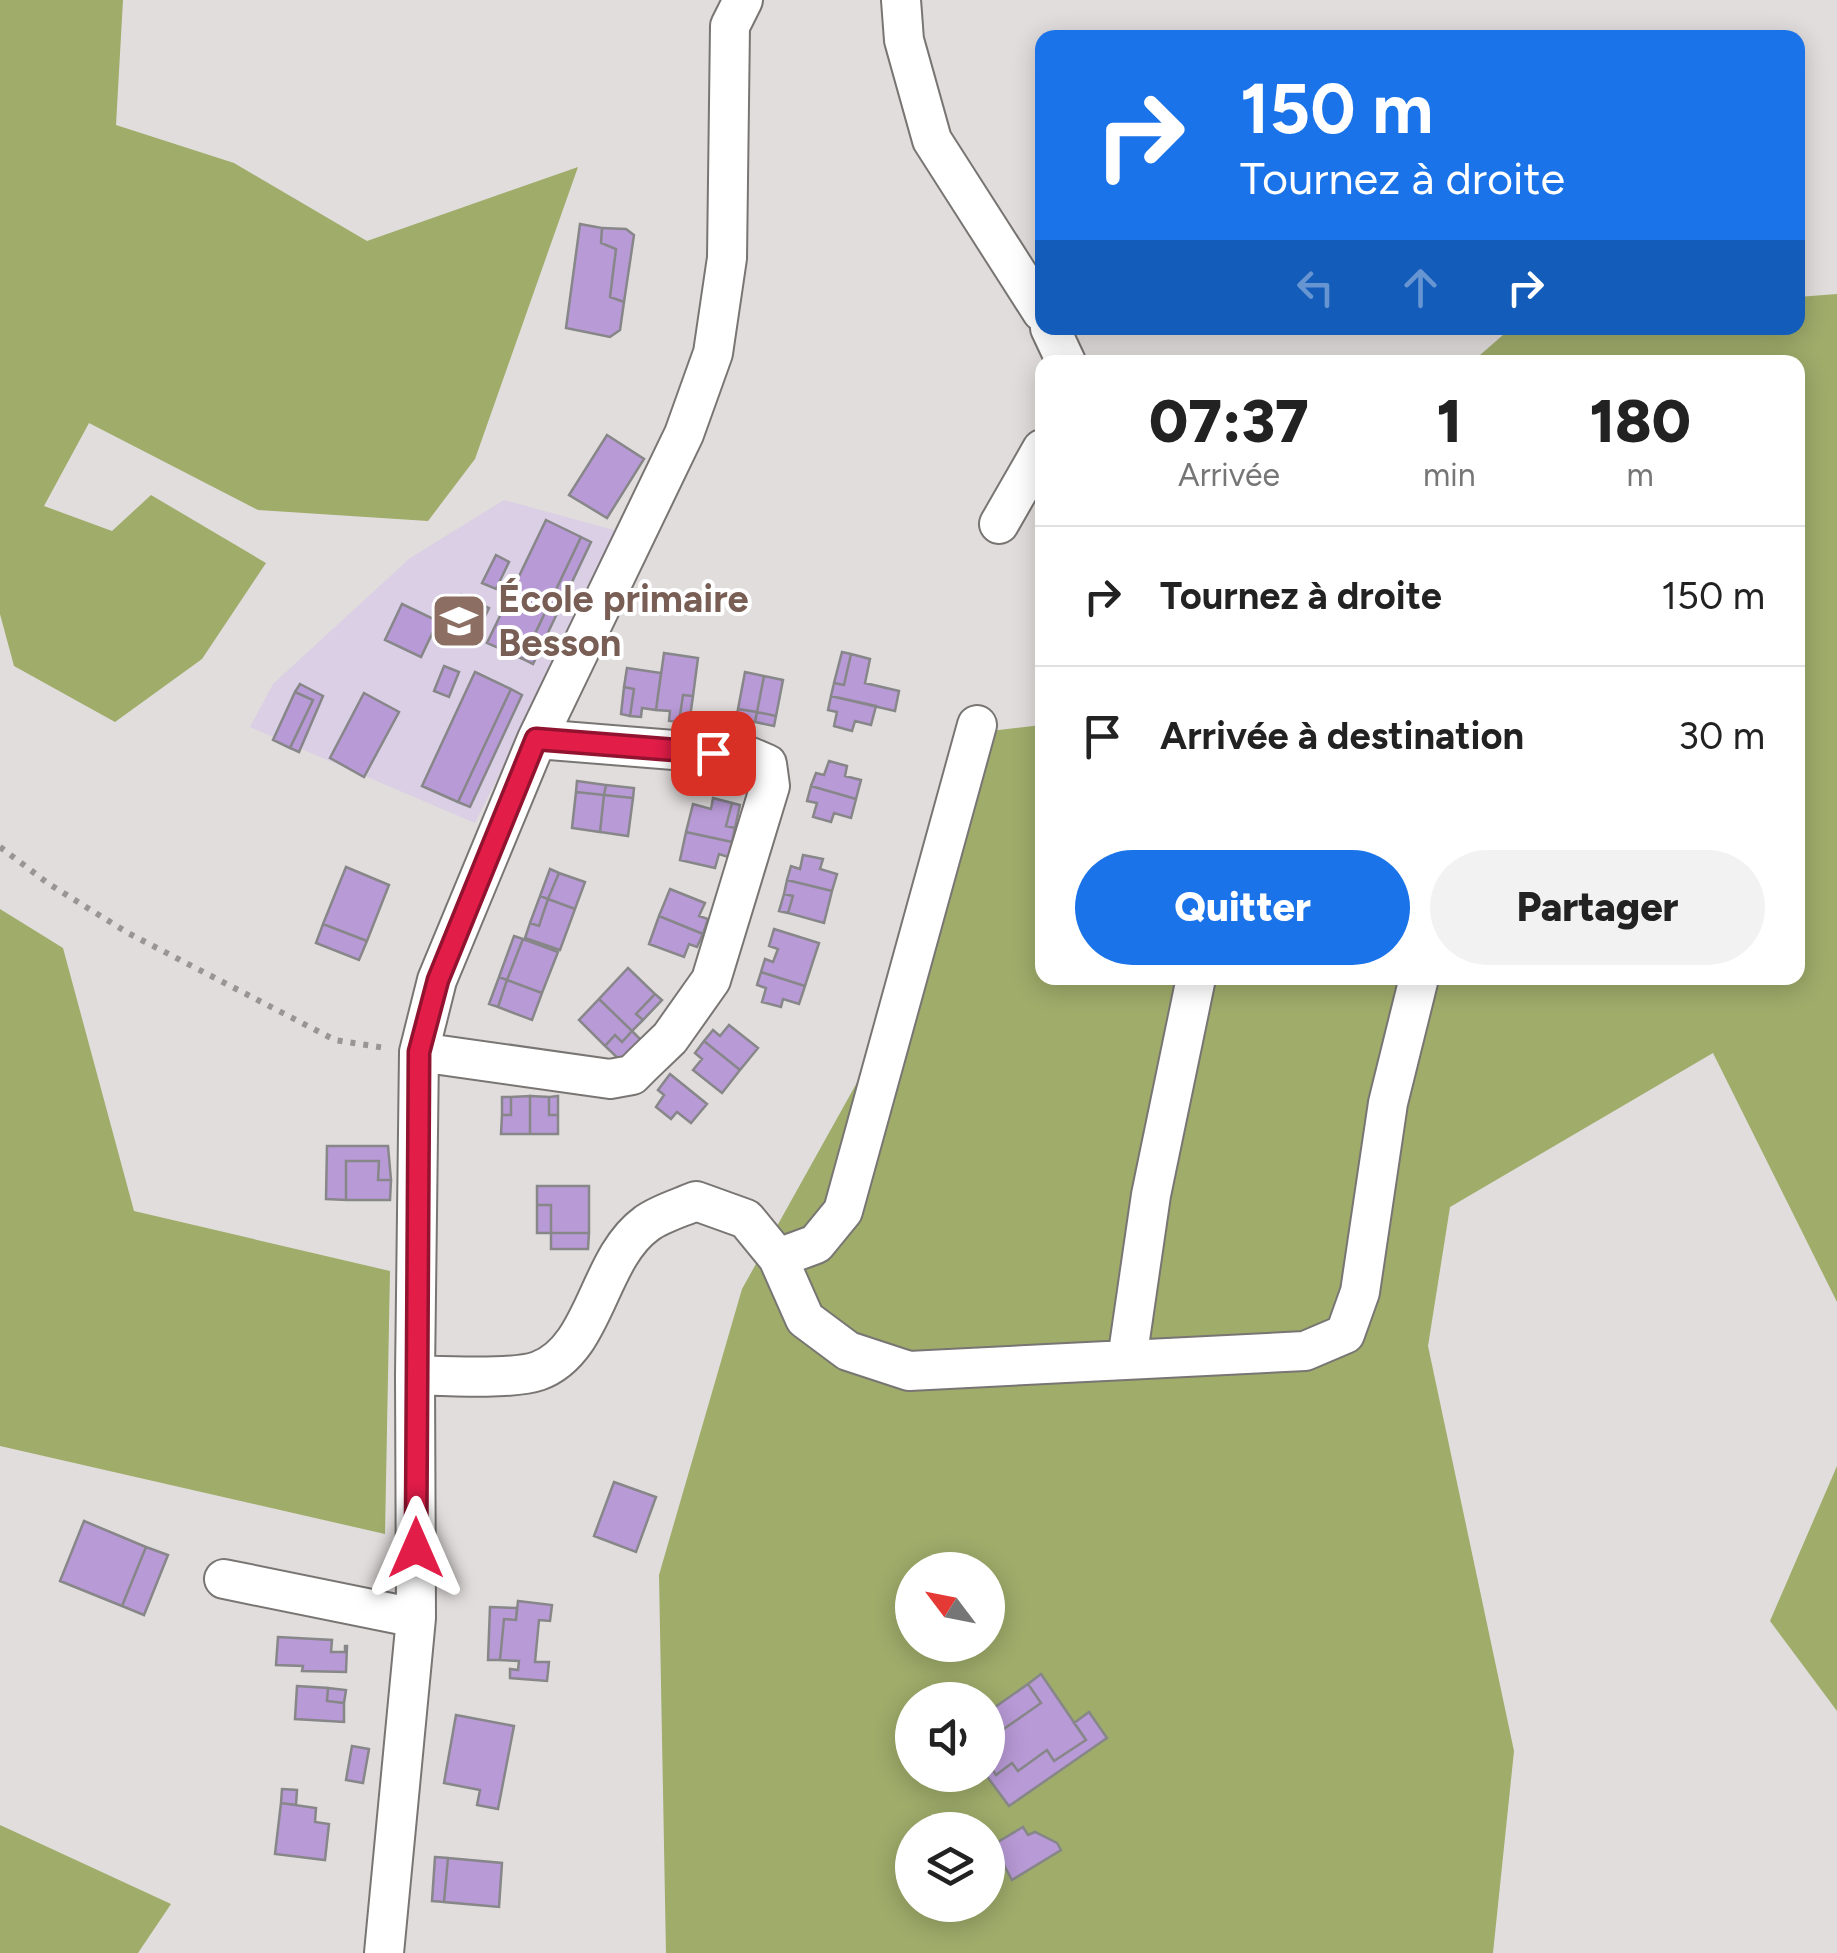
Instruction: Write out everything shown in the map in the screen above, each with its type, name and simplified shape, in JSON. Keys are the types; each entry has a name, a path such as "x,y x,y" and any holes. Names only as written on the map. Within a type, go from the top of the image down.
{"street":[{"path":"900,0 904,40 932,140 1035,301"},
{"path":"384,1953 416,1618 414,1375 419,1052 438,980 536,739 684,434 713,353 727,258 728,9"},
{"path":"999,524 1035,461"},
{"path":"778,1258 816,1244 843,1210 978,725"},
{"path":"419,1052 610,1079 632,1075 670,1038 711,980 770,786 768,764 748,756 536,739"},
{"path":"1127,1360 1150,1195 1195,985"},
{"path":"414,1375 485,1376 538,1371 561,1356 580,1336 609,1269 646,1224 696,1201 746,1219 778,1258 805,1319 848,1352 909,1371 1305,1352 1345,1334 1360,1292 1388,1103 1416,985"},
{"path":"224,1579 416,1618"}],"path":[{"path":"0,846 49,884 128,932 335,1040 419,1052"}],"shaded area":[{"name":"École primaire Besson","path":"504,500 621,532 475,823 250,727 273,684 410,558"}],"green space":[{"path":"0,0 123,0 116,125 234,163 367,241 578,167 475,459 428,521 258,510 89,423 44,506 112,531 151,495 266,563 202,659 115,722 14,666 0,614"},
{"path":"1837,294 1837,1302 1713,1053 1450,1207 1428,1346 1514,1751 1493,1953 666,1953 659,1575 742,1289 879,1043 990,731 1035,726 1035,985 1805,985 1805,355 1480,355 1503,335 1805,335 1805,296"},
{"path":"0,909 63,948 134,1211 390,1271 385,1534 0,1446"},
{"path":"1837,1466 1837,1711 1770,1621"},
{"path":"0,1825 171,1904 138,1953 0,1953"}],"building":[{"path":"580,224 602,228 601,243 616,249 610,297 624,302 620,330 610,337 566,328"},
{"path":"602,228 626,229 634,235 624,302 610,297 616,249 601,243"},
{"path":"607,435 644,459 607,518 569,495"},
{"path":"546,520 581,537 523,659 487,643"},
{"path":"581,537 591,542 533,664 523,659"},
{"path":"496,555 509,562 496,589 482,583"},
{"path":"461,595 489,608 475,637 448,623"},
{"path":"402,604 438,621 421,657 385,640"},
{"path":"842,652 851,654 844,685 834,683"},
{"path":"664,653 698,658 693,696 683,695 679,722 669,721 670,711 656,710"},
{"path":"851,654 870,659 865,683 899,691 895,711 831,696 834,683 844,685"},
{"path":"444,666 459,672 449,697 434,691"},
{"path":"627,668 661,673 656,710 642,708 641,717 630,716 634,689 624,687"},
{"path":"475,672 511,689 458,802 422,786"},
{"path":"745,672 764,676 757,712 738,709"},
{"path":"764,676 783,680 776,716 757,712"},
{"path":"300,684 323,696 299,752 290,748 313,700 295,692"},
{"path":"624,687 634,689 630,716 621,714"},
{"path":"511,689 522,695 470,807 458,802"},
{"path":"295,692 313,700 290,748 273,740"},
{"path":"364,693 399,712 364,777 330,758"},
{"path":"683,695 693,696 689,724 679,722"},
{"path":"831,696 876,706 871,725 855,721 852,731 834,726 837,712 828,710"},
{"path":"738,709 757,712 755,722 736,719"},
{"path":"757,712 776,716 774,726 755,722"},
{"path":"829,761 847,766 845,776 861,780 856,799 811,786 816,773 824,775"},
{"path":"577,781 606,785 604,795 576,792"},
{"path":"606,785 634,788 633,798 604,795"},
{"path":"811,786 856,799 851,818 834,813 831,822 813,817 817,803 807,801"},
{"path":"576,792 604,795 600,832 572,828"},
{"path":"604,795 633,798 628,836 600,832"},
{"path":"713,798 732,803 726,826 735,828 732,842 686,832 693,804 711,809"},
{"path":"732,803 740,805 735,828 726,826"},
{"path":"686,832 732,842 728,857 719,854 715,868 680,860"},
{"path":"803,855 823,859 820,869 837,874 832,891 787,880 791,866 800,869"},
{"path":"346,867 389,885 367,941 323,924"},
{"path":"550,869 559,873 548,899 540,896"},
{"path":"559,873 585,882 575,909 548,899"},
{"path":"787,880 832,891 824,923 788,913 793,896 784,894"},
{"path":"670,889 705,903 699,916 708,919 703,934 659,916"},
{"path":"784,894 793,896 788,913 779,911"},
{"path":"540,896 548,899 539,926 530,923"},
{"path":"548,899 575,909 560,950 525,938 530,923 539,926"},
{"path":"659,916 703,934 697,947 689,944 684,957 649,944"},
{"path":"323,924 367,941 359,960 316,943"},
{"path":"774,929 819,943 805,986 761,972 765,959 773,962 778,949 769,946"},
{"path":"514,936 523,939 507,980 499,977"},
{"path":"523,939 558,952 542,993 507,980"},
{"path":"628,968 655,994 636,1014 643,1020 632,1031 599,999"},
{"path":"761,972 805,986 799,1004 783,999 781,1007 762,1002 766,988 757,985"},
{"path":"499,977 507,980 498,1007 489,1004"},
{"path":"507,980 542,993 532,1020 498,1007"},
{"path":"655,994 662,1000 643,1020 636,1014"},
{"path":"599,999 632,1031 622,1042 615,1035 605,1046 579,1020"},
{"path":"729,1025 758,1048 740,1070 704,1041 713,1030 720,1036"},
{"path":"632,1031 643,1042 624,1064 605,1046 615,1035 622,1042"},
{"path":"704,1041 740,1070 722,1093 693,1070 702,1059 695,1053"},
{"path":"670,1074 707,1104 691,1123 677,1112 671,1119 656,1107 664,1095 658,1090"},
{"path":"530,1096 530,1134 501,1134 502,1115 511,1115 511,1097"},
{"path":"530,1096 549,1097 549,1115 558,1115 558,1134 530,1134"},
{"path":"558,1096 558,1115 549,1115 549,1097"},
{"path":"502,1097 511,1097 511,1115 502,1115"},
{"path":"327,1146 388,1146 391,1180 378,1180 379,1161 346,1161 346,1200 326,1199"},
{"path":"346,1161 379,1161 378,1180 391,1180 390,1200 346,1200"},
{"path":"537,1186 589,1186 589,1233 551,1233 551,1205 537,1205"},
{"path":"537,1205 551,1205 551,1233 537,1233"},
{"path":"551,1233 589,1233 588,1249 551,1249"},
{"path":"614,1482 656,1497 636,1552 594,1536"},
{"path":"84,1521 146,1547 122,1606 60,1581"},
{"path":"146,1547 168,1555 144,1615 122,1606"},
{"path":"518,1601 552,1605 550,1621 539,1620 535,1662 549,1662 547,1681 510,1678 510,1669 518,1670 519,1661 500,1660 504,1619 516,1620"},
{"path":"490,1607 517,1608 516,1620 504,1619 500,1660 488,1660"},
{"path":"278,1637 332,1640 331,1652 345,1652 347,1646 346,1672 302,1671 303,1666 276,1665"},
{"path":"1041,1674 1086,1740 1054,1761 1047,1750 1018,1771 1012,1763 1005,1768 1005,1728 1041,1703 1028,1684"},
{"path":"1028,1684 1041,1703 1005,1728 1005,1700"},
{"path":"297,1686 328,1688 327,1701 344,1703 344,1722 295,1719"},
{"path":"328,1688 346,1690 344,1703 327,1701"},
{"path":"1089,1712 1107,1738 1009,1806 999,1792 1005,1792 1005,1768 1012,1763 1018,1771 1047,1750 1054,1761 1086,1740 1074,1723"},
{"path":"456,1715 514,1726 498,1809 477,1805 480,1790 444,1783"},
{"path":"352,1746 369,1749 363,1783 346,1780"},
{"path":"282,1789 297,1790 296,1805 281,1803"},
{"path":"281,1803 316,1808 315,1822 329,1824 325,1860 275,1854"},
{"path":"1023,1827 1028,1835 1035,1832 1057,1843 1061,1850 1012,1880 1005,1867 1005,1838"},
{"path":"435,1857 448,1858 444,1902 432,1901"},
{"path":"448,1858 502,1863 499,1907 444,1902"}],"place":[{"name":"École primaire Besson","path":"459,621"}],"route":[{"path":"416,1548 414,1375 419,1052 438,980 536,739 713,753"}]}
